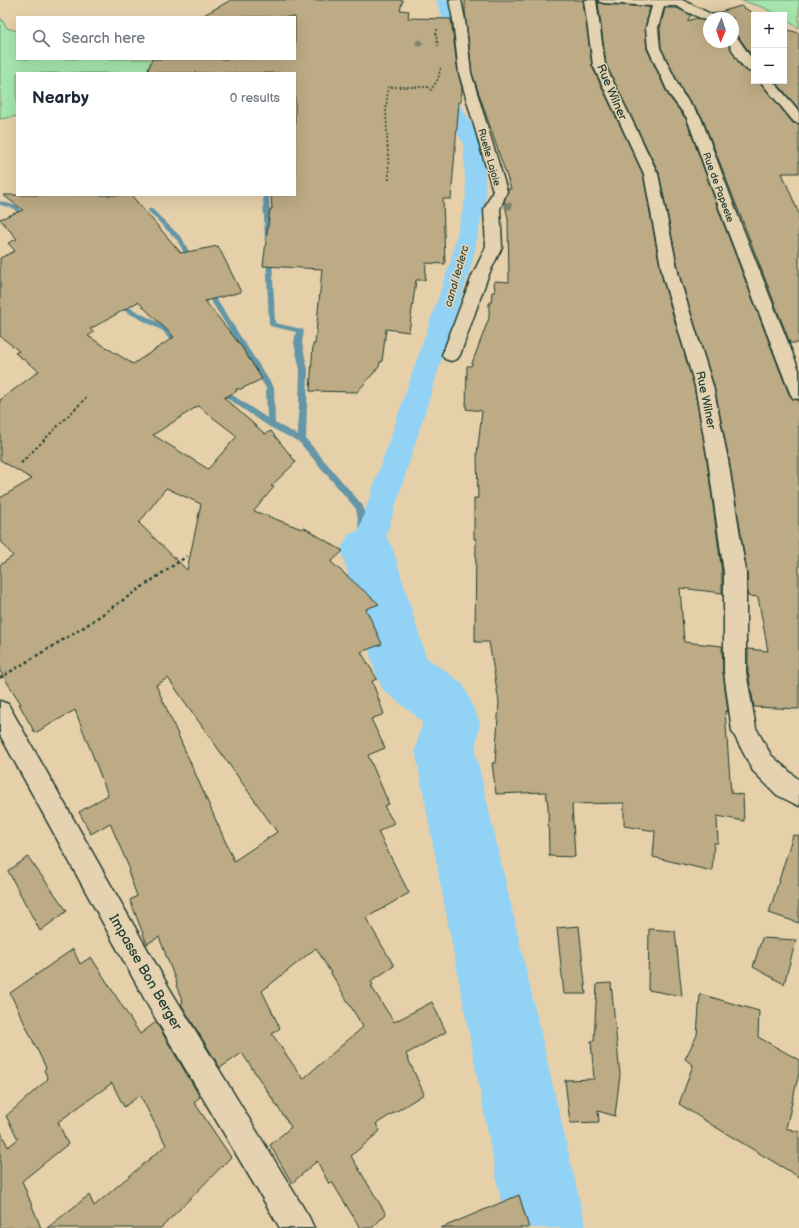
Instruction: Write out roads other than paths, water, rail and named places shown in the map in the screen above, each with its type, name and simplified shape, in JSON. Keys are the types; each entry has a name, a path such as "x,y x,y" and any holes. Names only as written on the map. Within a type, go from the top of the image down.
{"street":[{"name":"Ruelle Lajoie","path":"451,355 480,276 494,246 492,209 500,191 465,73 460,20 455,0"},
{"name":"Rue Wilner","path":"590,0 599,65 651,174 671,278 704,386 718,460 735,573 735,672 744,731 762,763 786,786 799,794"},
{"path":"604,0 659,3 680,1 689,9 703,15"},
{"name":"Rue de Papeete","path":"659,3 652,28 654,48 676,94 694,118 727,210 799,393"},
{"path":"738,48 751,66"},
{"path":"769,84 799,119"},
{"name":"Impasse Bon Berger","path":"0,712 160,999 298,1228"}],"waterway":[{"name":"canal leclerc","path":"367,549 461,263 476,196 473,143 446,96 454,27 444,0"},
{"path":"266,196 268,242"},
{"path":"0,203 15,207 26,220"},
{"path":"150,210 180,239 192,263"},
{"path":"269,254 272,324 300,331 298,343 304,370 302,440"},
{"path":"207,290 270,388 271,424"},
{"path":"115,303 165,329 179,347"},
{"path":"219,390 271,424"},
{"path":"271,424 302,440"},
{"path":"302,440 360,508 367,549"},
{"path":"367,549 403,672 443,703 451,723 445,750 546,1228"}]}
